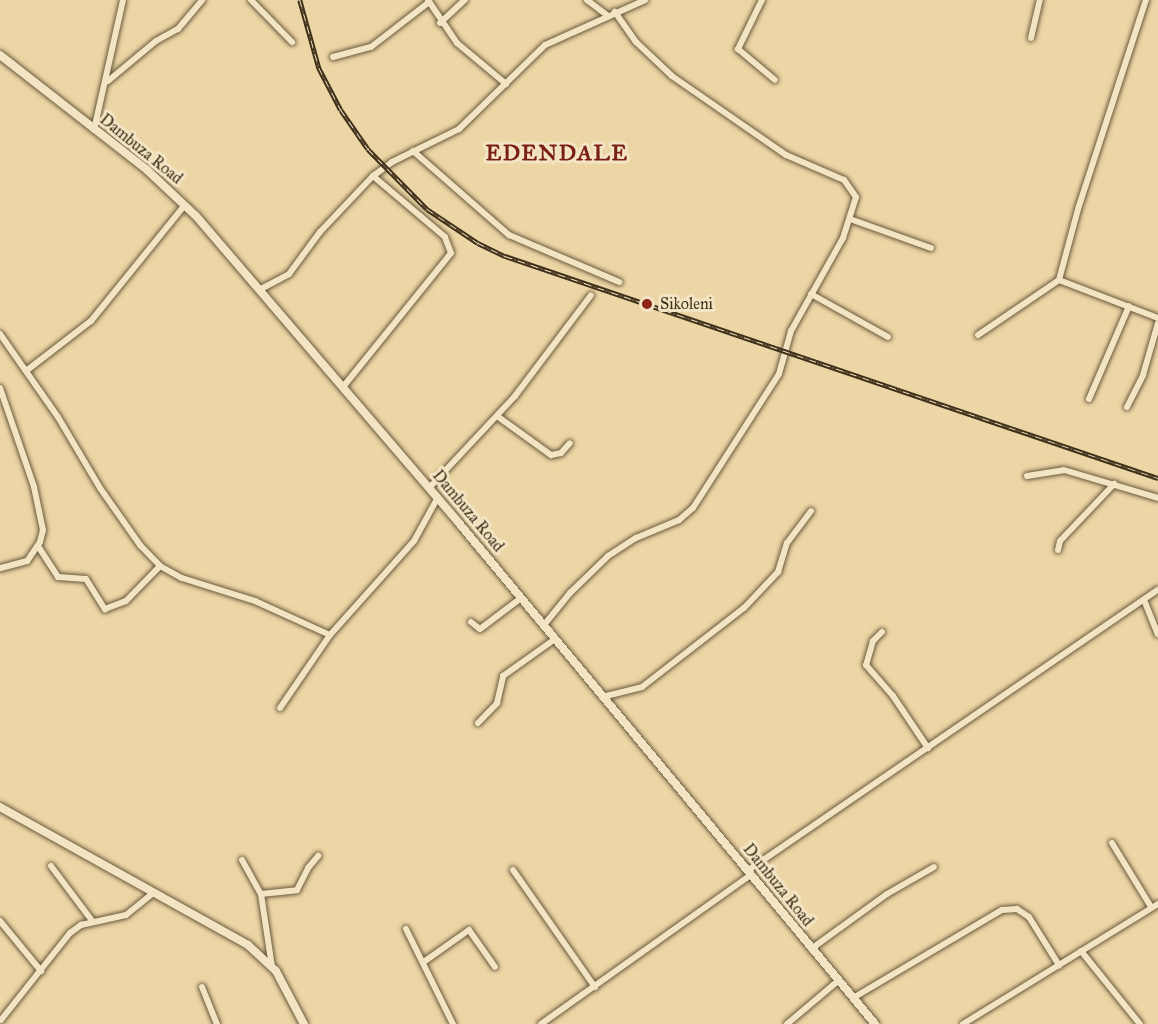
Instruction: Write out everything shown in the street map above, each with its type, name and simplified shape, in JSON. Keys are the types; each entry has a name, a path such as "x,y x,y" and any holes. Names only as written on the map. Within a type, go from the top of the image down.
{"street":[{"path":"94,130 108,82 123,0"},
{"path":"108,82 156,41 178,29 202,0"},
{"path":"251,0 292,42"},
{"path":"440,22 465,0"},
{"path":"587,0 607,15"},
{"path":"259,290 288,274 320,232 373,176 413,151 459,129 545,45 607,15 645,0"},
{"path":"762,0 738,49 775,80"},
{"path":"1031,38 1040,0"},
{"path":"978,335 1059,280 1078,209 1146,0"},
{"path":"333,57 371,47 429,1 440,22 457,43 506,84"},
{"path":"544,626 570,593 608,556 636,538 679,520 693,508 779,374 791,331 850,219 856,197 849,184 786,154 708,104 653,60 615,12"},
{"name":"Dambuza Road","path":"0,55 147,170 185,205 429,488 875,1024"},
{"path":"413,151 509,235 619,282"},
{"path":"343,387 450,253 445,237 373,176"},
{"path":"26,371 91,321 185,205"},
{"path":"850,219 931,248"},
{"path":"1059,280 1158,318"},
{"path":"811,294 888,337"},
{"path":"429,488 497,416 591,295"},
{"path":"1089,399 1129,306"},
{"path":"1127,407 1143,375 1158,323"},
{"path":"0,334 100,488 140,545 160,566 182,578 255,601 330,635"},
{"path":"0,388 39,503 42,530 39,546 27,561 0,568"},
{"path":"497,416 551,455 561,453 570,443"},
{"path":"1027,476 1064,470 1158,498"},
{"path":"1058,550 1060,541 1114,484"},
{"path":"280,708 330,635 408,550 437,499"},
{"path":"602,697 642,687 744,608 778,572 787,543 811,510"},
{"path":"39,546 58,577 86,579 105,609 126,601 160,566"},
{"path":"541,1024 749,873 1158,590"},
{"path":"471,622 480,629 521,598"},
{"path":"1144,600 1158,634"},
{"path":"882,632 873,641 866,665 893,696 928,748"},
{"path":"478,723 497,703 503,676 555,639"},
{"path":"0,807 234,935 272,967 304,1024"},
{"path":"1112,843 1151,907"},
{"path":"261,894 297,890 308,868 318,856"},
{"path":"242,860 261,894 272,967"},
{"path":"51,866 93,922"},
{"path":"811,949 887,894 934,867"},
{"path":"513,870 595,987"},
{"path":"3,1021 70,933 93,922 126,915 154,892"},
{"path":"963,1024 1158,903"},
{"path":"853,998 1002,910 1017,909 1029,917 1059,965"},
{"path":"0,921 41,971"},
{"path":"406,929 425,961 453,1024"},
{"path":"425,961 469,930 495,967"},
{"path":"1081,951 1140,1024"},
{"path":"788,1024 839,980"},
{"path":"202,987 218,1024"}],"railway":[{"path":"300,0 319,68 341,110 368,149 427,209 478,243 505,256 1158,478"}],"place":[{"name":"Sikoleni","path":"647,304"}],"district":[{"name":"EDENDALE","path":"557,153"}]}
